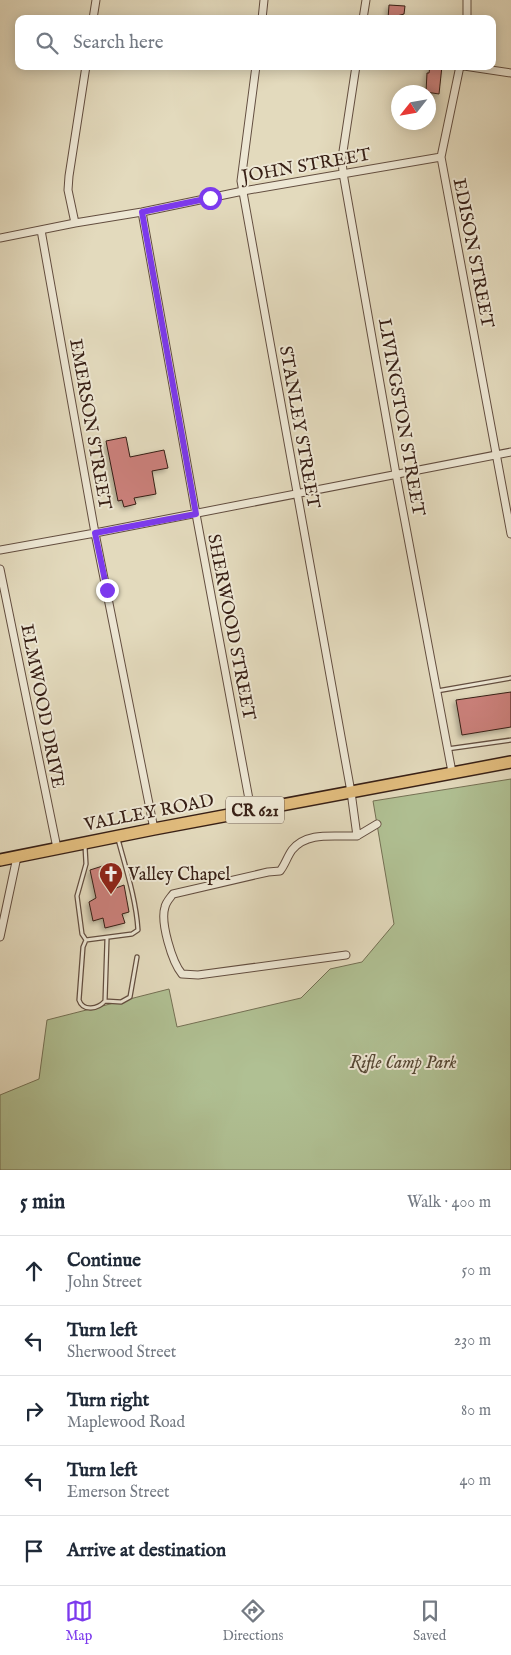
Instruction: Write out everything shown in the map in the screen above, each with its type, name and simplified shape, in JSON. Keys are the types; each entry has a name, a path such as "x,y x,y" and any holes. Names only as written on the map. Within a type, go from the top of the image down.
{"main road":[{"name":"VALLEY ROAD","path":"0,860 251,810 511,762"}],"street":[{"path":"94,15 96,0"},
{"path":"262,15 264,0"},
{"path":"364,15 366,0"},
{"path":"467,0 467,15"},
{"path":"75,223 68,190 85,70"},
{"name":"STANLEY STREET","path":"255,70 241,181 351,792 357,836"},
{"name":"LIVINGSTON STREET","path":"355,70 342,158 343,173 396,474 452,772"},
{"name":"EDISON STREET","path":"461,70 441,157 511,534"},
{"path":"490,70 511,73"},
{"name":"JOHN STREET","path":"0,238 243,191 441,157"},
{"name":"SHERWOOD STREET","path":"142,212 251,810"},
{"name":"EMERSON STREET","path":"41,230 95,533 154,829"},
{"path":"0,550 196,514 511,452"},
{"name":"ELMWOOD DRIVE","path":"0,569 57,848"},
{"path":"346,954 198,975 182,974 176,967 163,918 165,905 173,894 268,872 280,871 292,851 310,837 357,836 377,824"},
{"path":"0,938 17,857"}],"lane":[{"path":"437,692 511,678"},
{"path":"448,749 511,740"},
{"path":"86,940 132,934 138,930 129,879 118,836"},
{"path":"84,843 86,864 77,896 82,934 86,940"},
{"path":"86,940 83,947 79,1000 80,1004 88,1009 102,1005 105,1001 107,938"},
{"path":"105,1001 121,1002 130,996 137,958"}],"green space":[{"name":"Rifle Camp Park","path":"511,779 511,1170 0,1170 0,1095 39,1079 47,1020 169,989 177,1027 301,998 330,969 362,962 394,924 373,801"}],"building":[{"path":"389,5 405,6 404,14 388,15"},
{"path":"429,70 442,70 439,94 436,94 436,85 426,85 427,73 429,73"},
{"path":"126,437 130,457 164,450 168,468 152,471 156,494 134,498 136,504 124,507 122,500 118,501 106,441"},
{"path":"511,692 511,727 462,735 456,700"},
{"name":"Valley Chapel","path":"109,864 116,888 124,885 129,912 122,914 125,923 105,928 103,918 93,921 89,902 96,898 90,870"}],"place":[{"name":"Valley Chapel","path":"111,895"}],"route":[{"path":"107,590 95,533 196,514 142,212 210,198"}]}
